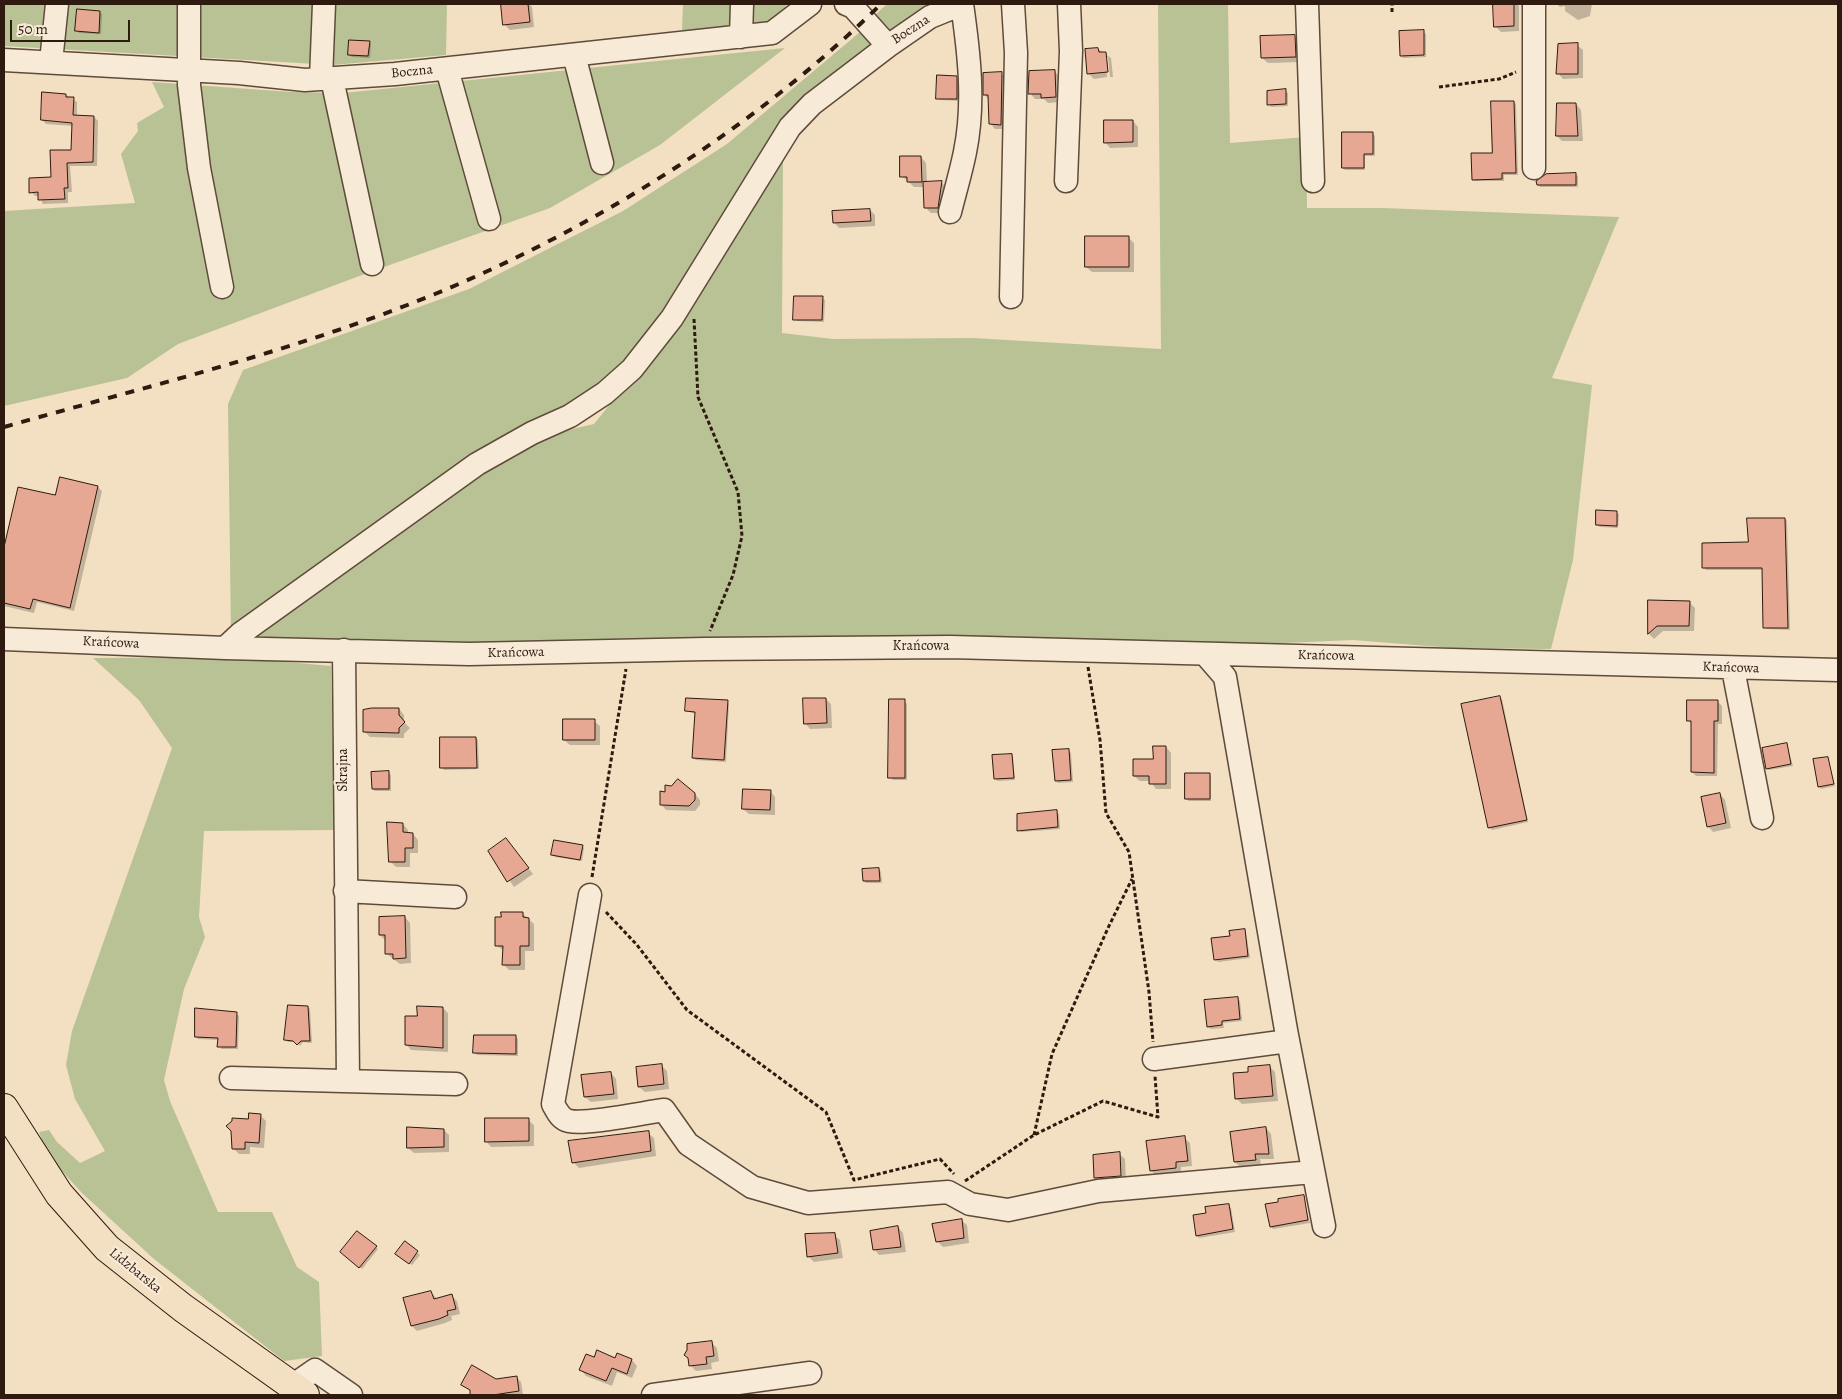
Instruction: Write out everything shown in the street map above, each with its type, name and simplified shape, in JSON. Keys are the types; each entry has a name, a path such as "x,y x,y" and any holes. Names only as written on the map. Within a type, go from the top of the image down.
{"main road":[{"name":"Lidzbarska","path":"4,1108 59,1194 107,1248 183,1308 299,1391"}],"street":[{"path":"51,62 57,4"},
{"path":"189,4 188,70 199,168 222,287"},
{"path":"324,4 327,79 372,264"},
{"path":"741,37 742,4"},
{"name":"Boczna","path":"4,60 188,70 305,80 327,79 447,69 772,34 810,4"},
{"name":"Boczna","path":"846,4 853,7 888,46 930,17 962,4"},
{"path":"950,212 966,151 970,109 969,54 962,4"},
{"path":"1011,297 1016,53 1013,4"},
{"path":"1066,181 1071,51 1068,4"},
{"path":"1307,4 1313,181"},
{"path":"1534,4 1534,168"},
{"path":"225,648 240,634 477,464 532,433 570,416 605,393 632,369 672,318 790,127 812,104 888,46"},
{"path":"574,55 602,163"},
{"path":"447,69 489,219"},
{"name":"Krańcowa","path":"4,639 225,648 469,654 705,648 950,647 1085,652 1358,656 1838,670"},
{"name":"Skrajna","path":"344,650 348,1081"},
{"path":"1205,654 1225,677 1288,1041 1324,1226"},
{"path":"1733,668 1762,818"},
{"path":"345,891 455,897"},
{"path":"590,895 553,1104 560,1115 567,1120 581,1121 664,1110 688,1144 752,1187 808,1203 948,1192 970,1204 1008,1210 1098,1192 1313,1172"},
{"path":"1154,1059 1288,1041"},
{"path":"231,1078 456,1084"},
{"path":"299,1391 315,1370 351,1395"},
{"path":"653,1395 810,1373"}],"path":[{"path":"1392,4 1392,12"},
{"path":"1439,87 1499,79 1517,71 1534,58"},
{"path":"692,287 698,397 738,492 742,536 733,575 714,617 705,648"},
{"path":"628,651 590,895 637,945 687,1010 826,1112 854,1180 940,1159 955,1173 948,1192"},
{"path":"948,1192 1034,1135 1103,1101 1158,1117 1149,992 1129,852 1106,813 1100,740 1085,652"},
{"path":"1034,1135 1052,1054 1108,928 1133,878"}],"green space":[{"path":"4,4 447,4 446,55 333,65 4,46"},
{"path":"683,4 787,4 778,20 682,31"},
{"path":"887,4 941,4 893,32 875,15"},
{"path":"1158,4 1228,4 1230,143 1306,137 1307,208 1382,208 1619,217 1552,378 1592,385 1573,560 1551,649 1453,648 1353,640 1260,644 517,645 251,638 517,449 568,430 594,424 653,351 783,153 782,333 833,339 973,338 1161,349"},
{"path":"860,32 872,44 802,106 629,365 231,634 228,404 243,370 469,289 623,211 727,144"},
{"path":"785,48 660,145 550,208 370,272 178,344 127,378 4,406 4,211 135,203 121,154 138,131 137,123 164,107 152,82 291,92 343,93"},
{"path":"232,657 331,666 335,830 204,831 199,917 205,937 184,989 164,1080 170,1101 218,1212 272,1212 297,1267 319,1282 322,1356 284,1361 154,1259 82,1193 47,1155 39,1132 49,1130 57,1142 80,1163 105,1151 75,1099 66,1065 72,1031 172,748 139,700 93,658"}],"building":[{"path":"501,4 528,4 530,22 503,25"},
{"path":"1493,4 1514,4 1514,26 1494,27"},
{"path":"77,9 100,11 99,33 75,31"},
{"path":"1424,30 1424,55 1400,56 1399,31"},
{"path":"1295,35 1296,57 1261,58 1260,36"},
{"path":"349,40 370,41 368,56 348,55"},
{"path":"1578,43 1578,74 1556,74 1558,44"},
{"path":"1098,48 1099,52 1106,52 1108,72 1087,74 1085,49"},
{"path":"1055,70 1056,97 1041,98 1041,94 1028,94 1029,71"},
{"path":"1002,72 1001,125 989,124 988,95 983,95 983,73"},
{"path":"937,75 957,76 957,99 936,99"},
{"path":"1286,89 1286,104 1267,105 1267,91"},
{"path":"42,92 66,94 66,97 74,97 73,115 94,116 93,162 67,163 68,188 64,188 65,199 38,200 38,192 29,193 29,178 51,177 50,150 71,150 72,123 41,120"},
{"path":"1491,101 1514,101 1516,173 1502,173 1502,179 1472,180 1471,153 1492,153"},
{"path":"1557,103 1576,103 1578,136 1556,136"},
{"path":"1104,120 1133,120 1133,142 1104,143"},
{"path":"1342,132 1373,132 1373,154 1364,154 1364,168 1342,168"},
{"path":"900,156 921,156 922,182 907,182 907,177 900,177"},
{"path":"1576,173 1576,185 1537,185 1536,181 1546,174"},
{"path":"942,181 938,208 924,208 923,182"},
{"path":"870,209 871,221 833,223 832,211"},
{"path":"1085,236 1129,236 1129,267 1085,267"},
{"path":"794,296 823,296 822,320 793,320"},
{"path":"60,477 98,486 70,608 33,599 30,609 4,603 4,547 18,487 55,495"},
{"path":"1596,510 1617,511 1617,526 1596,525"},
{"path":"1747,518 1785,518 1788,628 1763,628 1762,568 1702,568 1702,543 1748,542"},
{"path":"1648,600 1690,601 1689,626 1657,626 1648,634"},
{"path":"1500,696 1527,820 1488,828 1461,704"},
{"path":"686,698 728,700 724,760 692,758 695,712 685,711"},
{"path":"803,698 826,698 827,723 804,724"},
{"path":"889,699 905,699 905,778 888,778"},
{"path":"1687,700 1718,700 1718,721 1714,721 1714,773 1691,772 1691,721 1687,721"},
{"path":"399,708 399,715 405,722 399,728 399,733 363,732 363,710"},
{"path":"563,719 595,719 595,740 563,740"},
{"path":"440,737 476,737 477,768 440,768"},
{"path":"1787,743 1791,764 1766,769 1762,748"},
{"path":"1153,746 1166,746 1166,784 1149,784 1149,776 1133,776 1133,759 1153,759"},
{"path":"1069,749 1071,780 1055,781 1052,750"},
{"path":"1012,754 1014,778 994,779 992,755"},
{"path":"1828,757 1834,784 1818,787 1813,759"},
{"path":"389,771 389,789 372,789 371,772"},
{"path":"1185,773 1210,773 1210,799 1185,799"},
{"path":"678,779 695,793 695,800 689,806 660,805 660,791 665,792 665,785 671,786"},
{"path":"743,789 771,790 770,810 742,809"},
{"path":"1720,793 1726,823 1707,827 1701,797"},
{"path":"1057,810 1058,827 1017,831 1017,814"},
{"path":"387,822 403,823 403,832 413,833 413,848 405,848 405,862 389,862"},
{"path":"506,838 529,868 507,882 488,851"},
{"path":"554,840 583,845 580,860 551,855"},
{"path":"879,868 880,881 863,881 862,869"},
{"path":"501,912 523,912 523,917 529,918 529,946 520,946 520,965 502,965 503,946 495,946 495,917 501,917"},
{"path":"405,916 406,958 393,959 393,954 385,954 385,935 379,935 379,917"},
{"path":"1245,929 1248,956 1214,960 1211,938 1230,936 1229,931"},
{"path":"1238,997 1240,1019 1222,1021 1222,1025 1207,1027 1204,1000"},
{"path":"288,1005 308,1006 310,1041 301,1041 297,1045 293,1041 284,1040"},
{"path":"417,1006 443,1007 443,1048 405,1045 405,1016 417,1016"},
{"path":"195,1008 237,1012 236,1047 217,1047 218,1038 195,1037"},
{"path":"474,1035 516,1035 516,1054 473,1053"},
{"path":"662,1064 664,1084 638,1087 636,1067"},
{"path":"1270,1065 1273,1096 1235,1099 1233,1073 1248,1072 1248,1067"},
{"path":"611,1072 614,1094 584,1097 581,1075"},
{"path":"249,1113 261,1114 259,1143 245,1142 245,1149 232,1149 231,1131 226,1126 232,1121 232,1118 248,1119"},
{"path":"485,1118 529,1118 529,1141 485,1142"},
{"path":"407,1127 444,1129 444,1147 407,1148"},
{"path":"1266,1127 1269,1154 1255,1154 1256,1160 1234,1162 1230,1132"},
{"path":"649,1131 651,1151 572,1163 568,1141"},
{"path":"1185,1136 1188,1161 1176,1162 1176,1168 1150,1171 1146,1141"},
{"path":"1120,1152 1121,1176 1094,1178 1093,1155"},
{"path":"1304,1195 1308,1220 1270,1227 1265,1204 1278,1202 1278,1199"},
{"path":"1229,1204 1233,1229 1196,1236 1193,1215 1206,1213 1205,1207"},
{"path":"962,1219 964,1238 936,1242 932,1224"},
{"path":"898,1226 901,1247 873,1250 870,1231"},
{"path":"357,1231 377,1246 359,1268 340,1252"},
{"path":"835,1233 838,1253 807,1257 805,1234"},
{"path":"405,1241 418,1251 409,1264 395,1254"},
{"path":"431,1291 434,1299 452,1294 456,1309 447,1311 448,1315 439,1319 411,1326 403,1298"},
{"path":"712,1341 714,1356 706,1357 707,1364 689,1366 688,1358 684,1355 687,1350 687,1344"},
{"path":"597,1350 615,1358 617,1353 632,1359 627,1374 612,1368 606,1381 579,1370 586,1354 594,1357"},
{"path":"472,1365 496,1379 517,1376 519,1391 493,1395 470,1395 470,1390 461,1385"}],"railway":[{"path":"4,427 221,366 329,333 435,294 496,267 555,238 614,205 672,170 728,132 833,49 881,4"}]}
